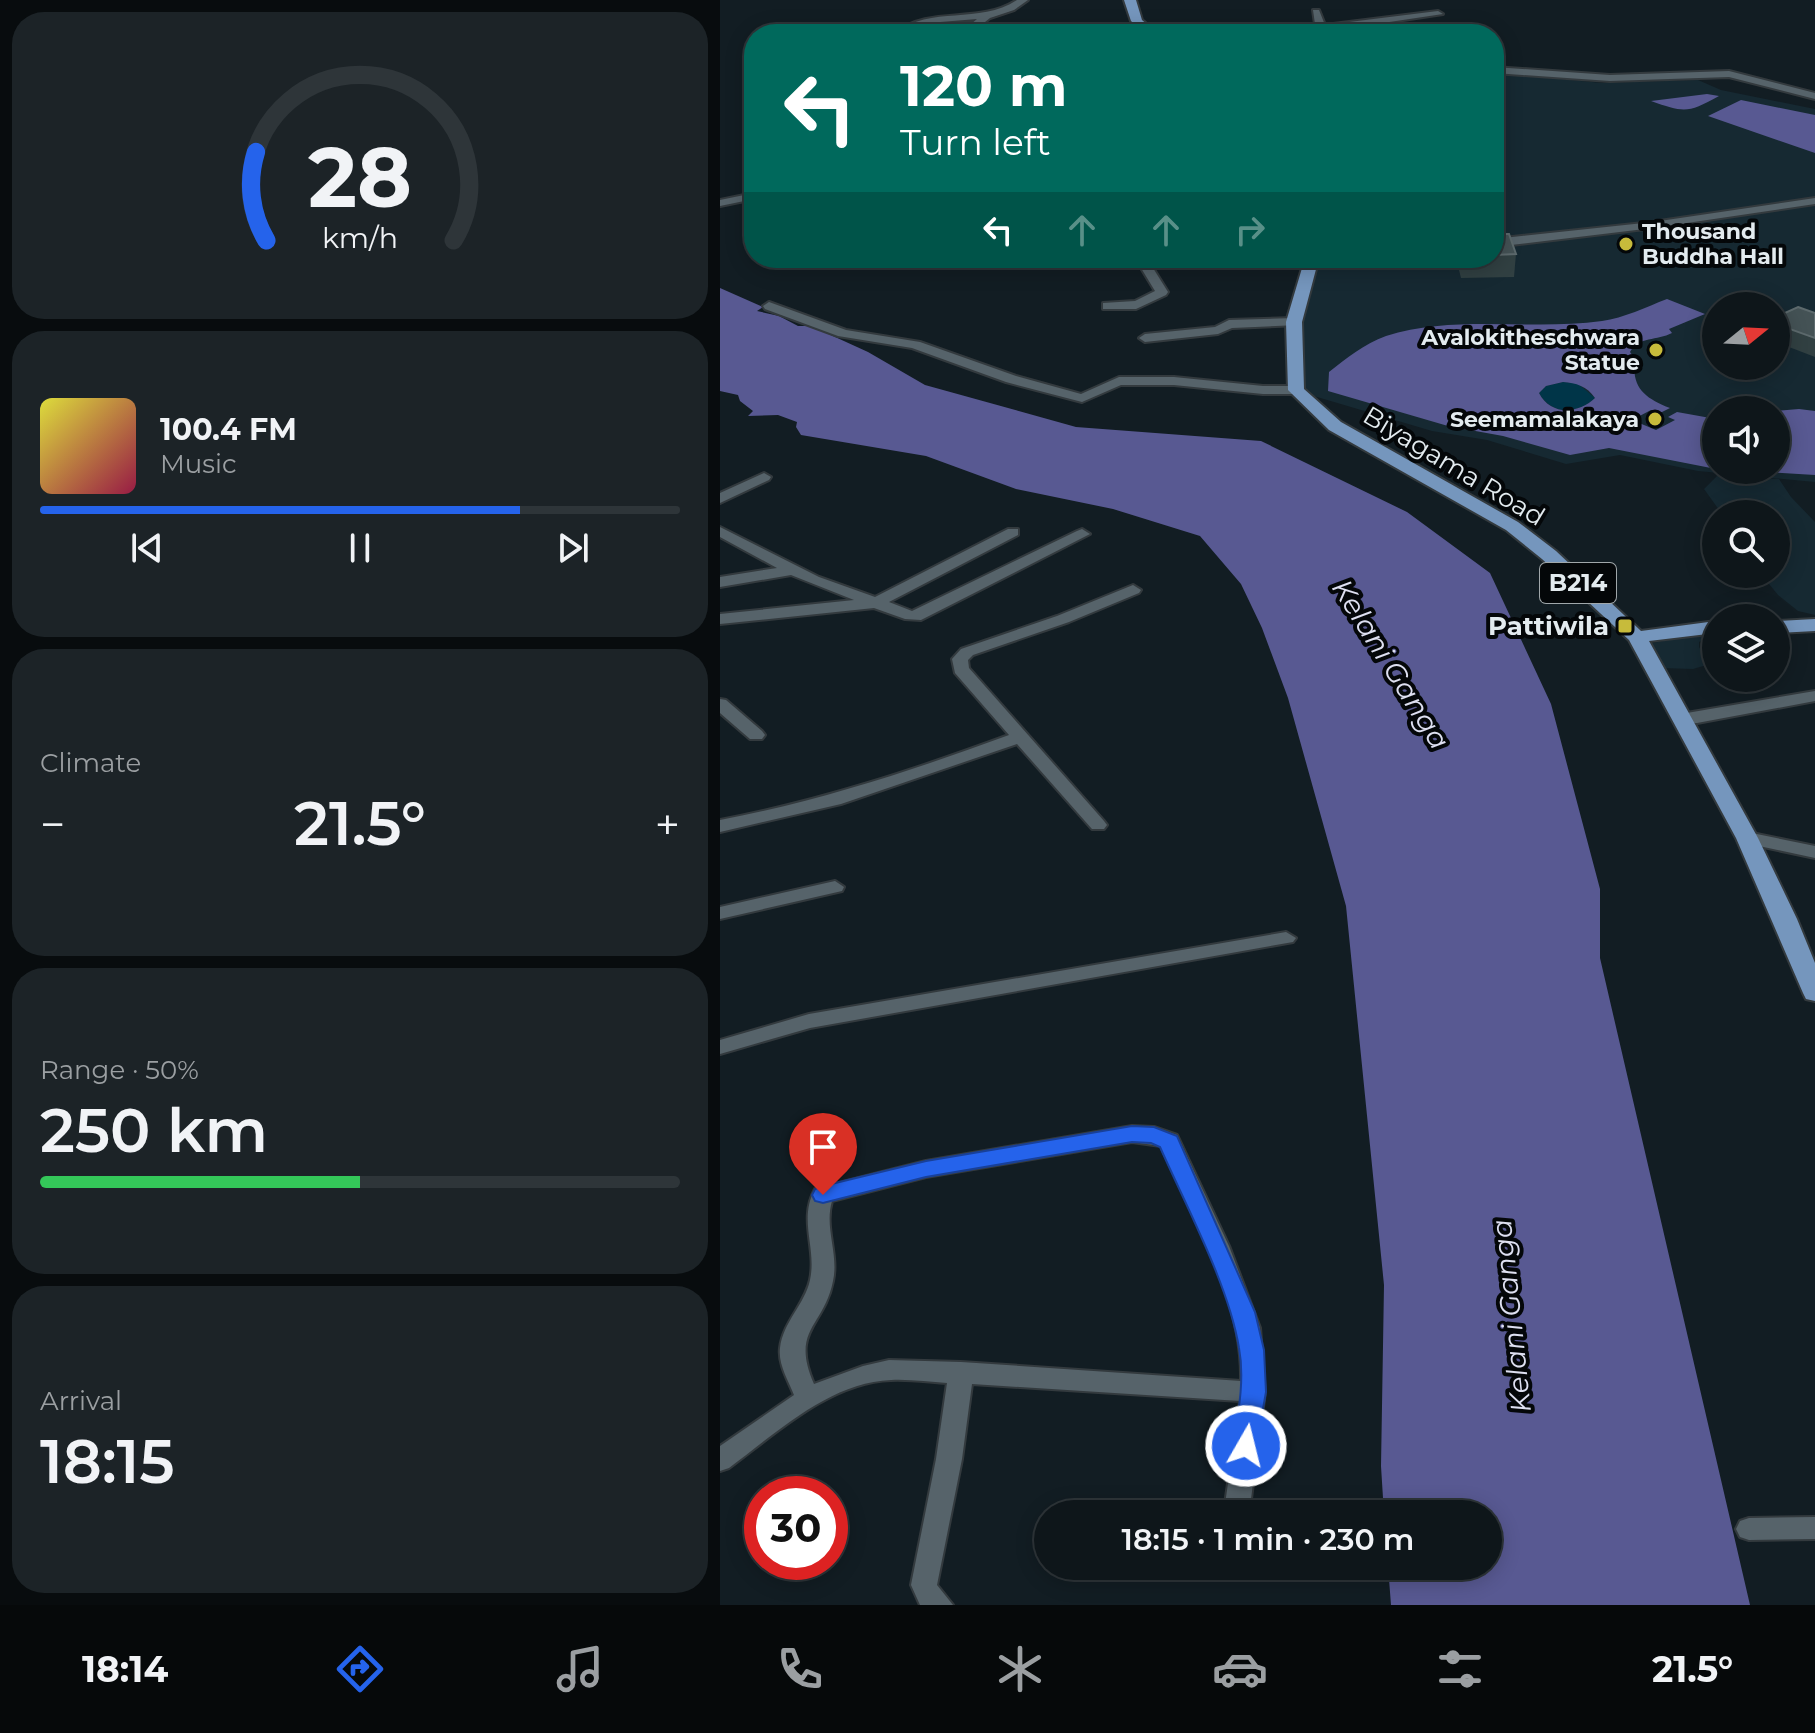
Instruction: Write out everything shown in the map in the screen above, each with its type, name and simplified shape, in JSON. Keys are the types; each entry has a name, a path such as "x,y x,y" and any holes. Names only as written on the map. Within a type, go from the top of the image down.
{"main road":[{"path":"1130,0 1140,24"},
{"path":"1296,390 1294,322 1309,268"},
{"name":"Biyagama Road","path":"1296,390 1335,426 1512,526 1549,555 1637,637 1747,838 1815,993"},
{"path":"1790,626 1815,625"},
{"path":"1637,637 1702,629"}],"street":[{"path":"918,24 926,20 987,16 1011,8 1023,0"},
{"path":"1316,12 1320,24"},
{"path":"1356,24 1438,14"},
{"path":"977,24 987,16"},
{"path":"1504,71 1610,78 1729,74 1815,96"},
{"path":"720,203 744,198"},
{"path":"1504,242 1653,225 1815,201"},
{"path":"1107,306 1147,304 1162,292 1147,268"},
{"path":"769,306 843,333 915,345 1011,379 1082,398 1119,381 1174,381 1263,390 1296,390"},
{"path":"1145,338 1218,330 1229,324 1294,322"},
{"path":"720,490 763,474 720,499"},
{"path":"720,531 791,570 901,614 921,615 1082,534"},
{"path":"720,619 875,603 1013,532"},
{"path":"720,582 791,570"},
{"path":"1098,825 961,669 960,659 967,652 1063,619 1133,590"},
{"path":"1681,719 1703,719 1725,711 1815,696"},
{"path":"720,704 756,735"},
{"path":"720,826 836,801 1019,737"},
{"path":"1747,838 1815,852"},
{"path":"720,913 835,887"},
{"path":"720,1047 823,1019 1286,938"},
{"path":"807,1397 792,1351 795,1337 822,1283 824,1265 816,1207 823,1195 926,1169 1132,1134 1154,1135 1169,1141 1243,1312 1252,1350 1253,1392 1238,1500"},
{"path":"720,1460 807,1397 861,1374 889,1370 1253,1392"},
{"path":"940,1605 933,1604 924,1585 949,1459 961,1372"},
{"path":"1749,1529 1815,1528"}],"shaded area":[{"path":"1504,74 1602,83 1698,80 1721,90 1815,109 1815,482 1790,480 1790,396 1702,396 1702,471 1620,455 1566,464 1487,440 1432,431 1307,394 1298,373 1298,322 1312,268 1504,268"},
{"path":"1577,383 1595,398 1573,410 1551,406 1539,393 1546,386"},
{"path":"1709,484 1782,484 1815,522 1815,615 1798,611 1772,588 1790,588 1790,500 1712,500 1704,489"},
{"path":"1699,635 1702,637 1699,647 1702,666 1661,668 1646,644"}],"water":[{"path":"1707,94 1719,96 1686,109 1651,101"},
{"path":"1741,100 1815,115 1815,153 1708,116"},
{"name":"Kelani Ganga","path":"720,288 763,307 757,311 779,316 798,326 811,326 868,352 925,385 1076,427 1261,441 1407,512 1490,573 1551,704 1600,889 1600,958 1750,1605 1391,1605 1389,1580 1502,1580 1502,1500 1383,1500 1384,1285 1346,906 1288,698 1262,628 1241,584 1200,536 1113,509 1016,489 926,456 801,435 796,427 797,422 778,415 748,416 753,411 740,401 738,395 720,391"},
{"path":"1667,299 1702,313 1669,329 1672,333 1638,343 1630,352 1635,359 1635,377 1642,391 1670,408 1660,413 1651,410 1632,420 1656,430 1675,420 1668,417 1677,412 1702,416 1702,466 1609,448 1570,455 1503,436 1448,426 1328,391 1329,372 1349,357 1386,336 1412,329 1466,324 1575,324 1627,315","holes":["1563,382 1577,384 1595,398 1573,410 1550,406 1539,393 1546,386"]},
{"path":"1790,410 1815,411 1815,475 1790,474"}],"building":[{"path":"1504,234 1509,234 1516,254 1504,255"},
{"path":"1798,307 1815,313 1815,338 1790,329 1790,311"}],"place":[{"name":"Thousand Buddha Hall","path":"1626,244"},
{"name":"Avalokitheschwara Statue","path":"1656,350"},
{"name":"Seemamalakaya","path":"1655,419"},
{"name":"Pattiwila","path":"1625,626"}],"route":[{"path":"823,1195 926,1169 1132,1134 1154,1135 1169,1141 1243,1312 1252,1350 1253,1392 1246,1446"}]}
